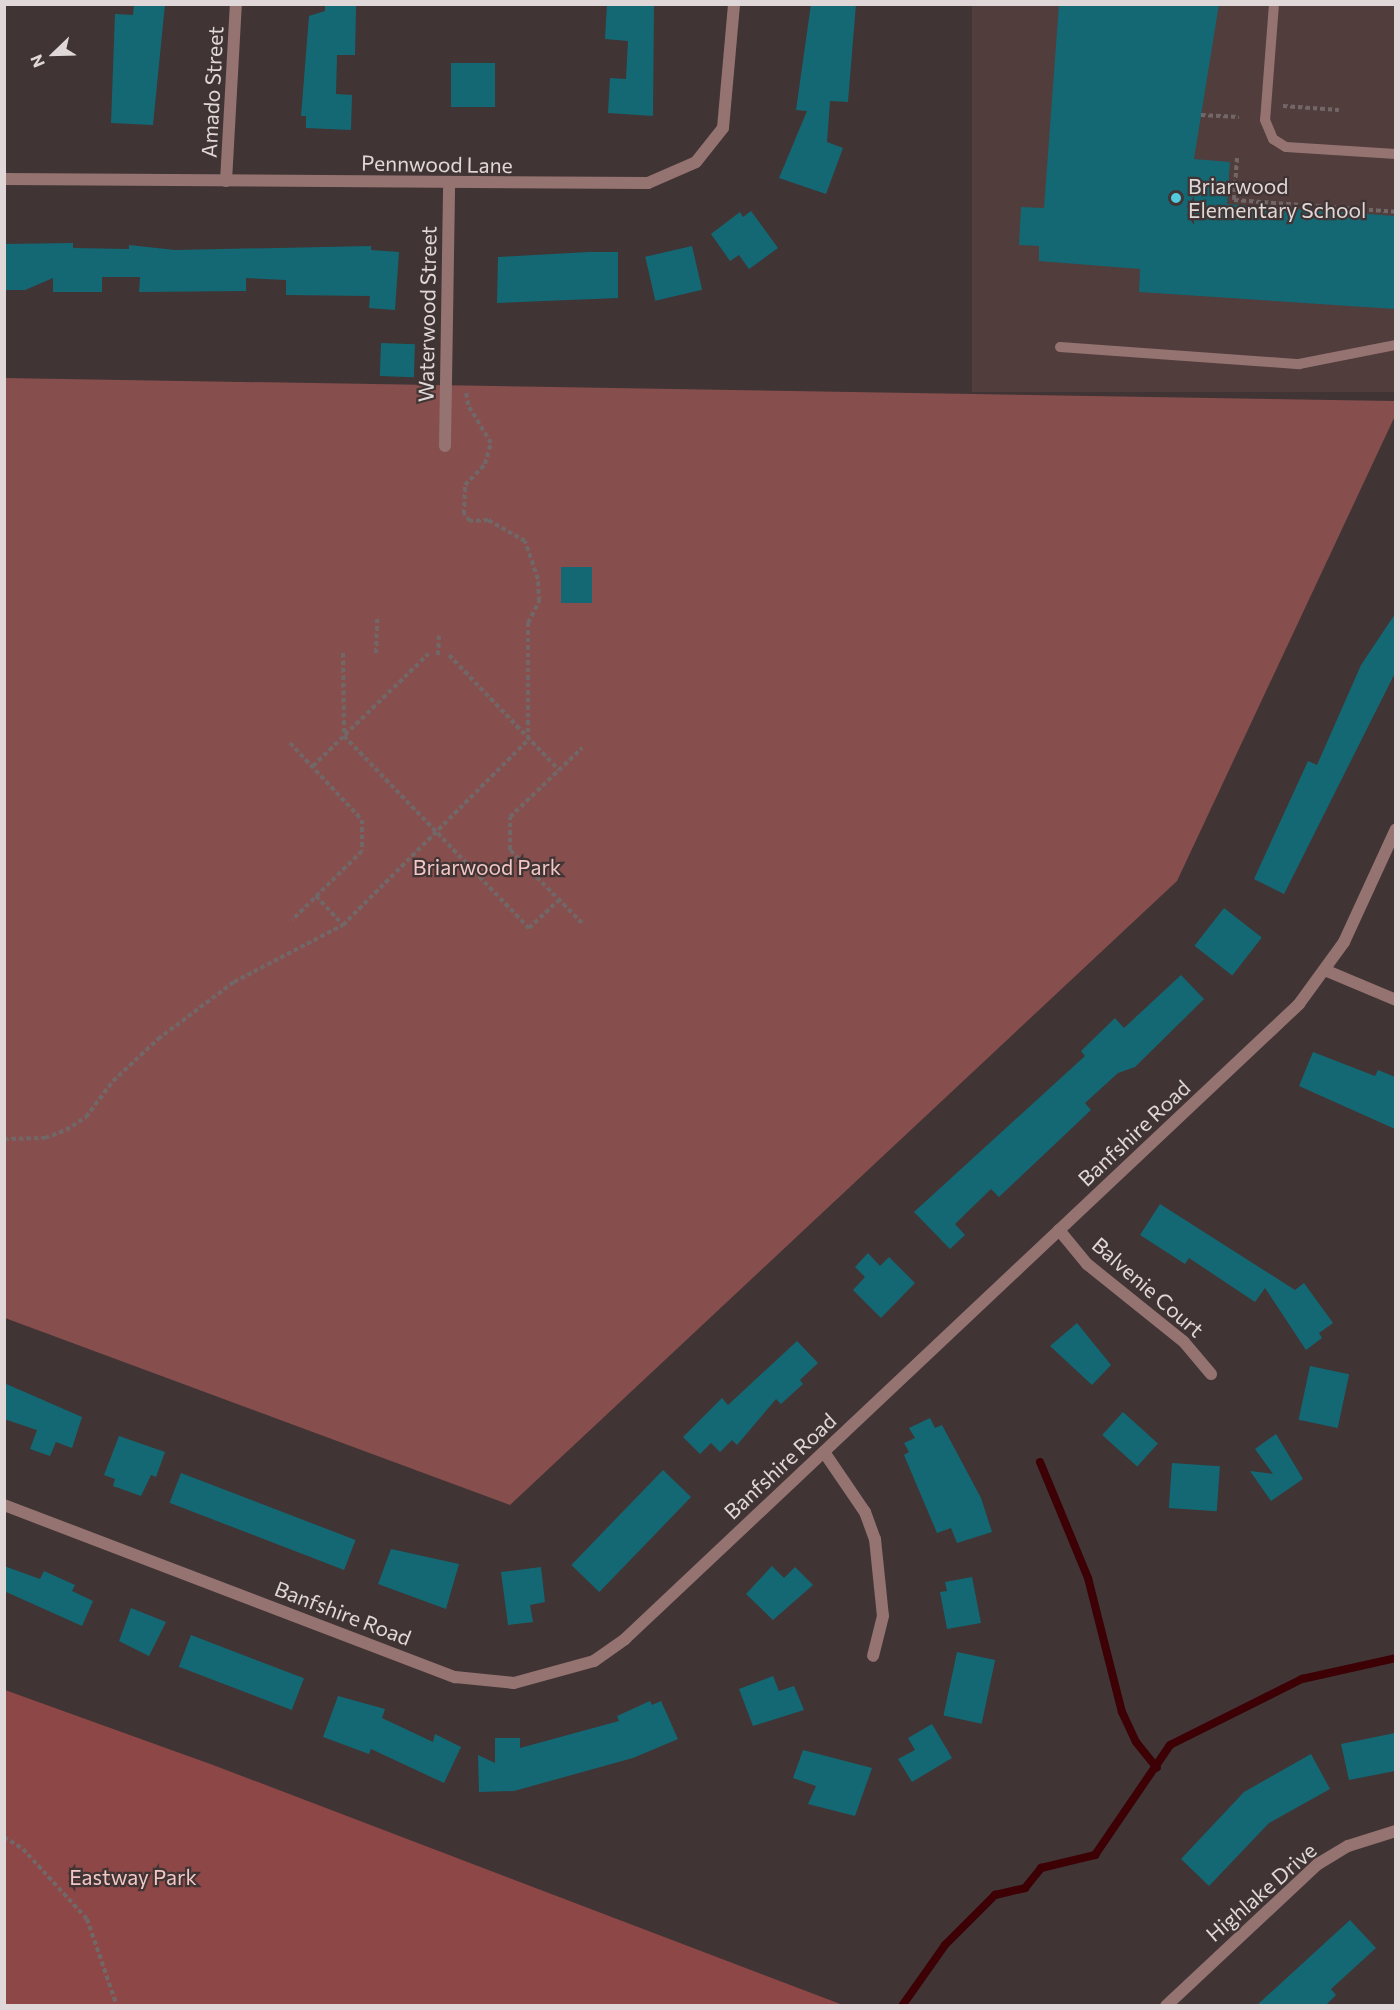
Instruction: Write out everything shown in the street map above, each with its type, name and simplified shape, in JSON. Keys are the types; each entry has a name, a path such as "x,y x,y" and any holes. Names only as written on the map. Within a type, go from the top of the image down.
{"street":[{"name":"Amado Street","path":"226,182 236,4"},
{"name":"Pennwood Lane","path":"4,179 624,185 682,172 723,128 734,4"},
{"name":"Waterwood Street","path":"445,446 449,183"},
{"name":"Banfshire Road","path":"4,1504 455,1677 514,1683 572,1670 625,1639 1299,1004 1327,970 1395,829"},
{"path":"1327,970 1395,1000"},
{"name":"Balvenie Court","path":"1059,1230 1087,1264 1184,1342 1211,1374"},
{"path":"824,1452 865,1512 875,1539 883,1616 873,1656"},
{"name":"Highlake Drive","path":"1166,2006 1318,1864 1348,1846 1395,1832"}],"lane":[{"path":"1274,4 1267,105 1273,139 1286,147 1395,154"},
{"path":"1060,347 1299,364 1395,345"}],"path":[{"path":"1267,105 1338,110"},
{"path":"1201,115 1239,117"},
{"path":"1237,158 1234,201 1395,212"},
{"path":"4,1139 45,1138 66,1130 86,1117 113,1081 158,1039 234,982 343,925 528,740 528,623 539,601 538,579 525,541 488,520 470,521 464,514 465,485 485,464 491,443 468,405 466,390"},
{"path":"376,619 376,653"},
{"path":"438,655 439,633"},
{"path":"343,653 344,736 529,928 559,900"},
{"path":"313,766 428,654"},
{"path":"449,655 559,770"},
{"path":"290,743 362,820 362,851 292,920"},
{"path":"582,748 510,817 510,850 582,923"},
{"path":"316,896 343,925"},
{"path":"4,1837 37,1863 87,1919 117,2006"}],"shaded area":[{"name":"Briarwood Elementary School","path":"972,5 1395,5 1395,392 972,392"}],"green space":[{"name":"Briarwood Park","path":"5,378 1395,401 1395,416 1177,881 510,1505 5,1318"},
{"name":"Eastway Park","path":"5,1690 213,1765 843,2005 5,2005"}],"building":[{"path":"134,4 165,4 153,125 111,123 115,14 133,15"},
{"path":"607,4 654,4 653,116 608,113 610,78 626,79 628,41 605,39"},
{"path":"811,4 856,4 848,102 830,101 827,142 843,148 826,194 779,178 807,111 796,110"},
{"path":"1059,4 1219,4 1194,159 1230,162 1227,204 1395,216 1395,309 1139,292 1140,269 1039,261 1039,246 1019,245 1021,207 1044,208"},
{"path":"325,5 356,6 355,55 337,55 336,94 352,95 351,130 306,128 306,116 301,116 309,16 325,11"},
{"path":"451,63 495,63 495,107 451,107"},
{"path":"751,211 778,248 749,269 739,255 730,261 711,234 740,212 743,217"},
{"path":"73,243 73,248 129,249 129,245 175,250 371,246 371,250 399,252 395,310 369,308 370,296 286,295 286,280 246,278 246,291 139,292 140,277 102,277 102,292 53,292 53,278 25,290 4,290 4,244"},
{"path":"692,246 702,290 655,301 645,257"},
{"path":"618,252 618,298 497,303 498,257"},
{"path":"381,343 415,344 414,377 380,376"},
{"path":"561,567 592,567 592,603 561,603"},
{"path":"1395,614 1395,673 1284,894 1254,879 1308,761 1317,765 1361,665"},
{"path":"1224,908 1262,938 1232,975 1194,946"},
{"path":"1181,975 1204,999 1135,1067 1118,1073 1085,1103 1091,1110 999,1197 991,1189 955,1224 965,1235 950,1249 914,1212 1085,1056 1081,1051 1115,1018 1124,1028"},
{"path":"1313,1052 1375,1076 1378,1070 1395,1077 1395,1129 1299,1086"},
{"path":"1160,1204 1295,1290 1304,1283 1333,1323 1319,1333 1322,1338 1306,1350 1265,1288 1255,1302 1189,1258 1185,1264 1140,1235"},
{"path":"868,1253 880,1266 889,1257 915,1283 881,1318 853,1290 865,1277 855,1267"},
{"path":"1077,1323 1111,1365 1092,1385 1050,1346"},
{"path":"797,1341 818,1363 800,1380 803,1384 781,1404 776,1399 737,1445 732,1440 720,1452 711,1443 700,1454 683,1437 722,1398 728,1405"},
{"path":"1310,1366 1349,1374 1338,1428 1299,1420"},
{"path":"4,1383 82,1417 72,1448 56,1442 50,1456 30,1449 37,1430 4,1419"},
{"path":"1123,1412 1158,1443 1137,1466 1102,1435"},
{"path":"930,1418 935,1428 942,1425 981,1498 992,1532 957,1543 951,1528 937,1533 904,1455 909,1452 904,1443 915,1438 909,1428"},
{"path":"1276,1434 1303,1479 1271,1501 1250,1471 1273,1474 1255,1449"},
{"path":"119,1436 165,1452 156,1477 151,1475 141,1496 113,1486 115,1479 104,1475"},
{"path":"1172,1463 1220,1466 1217,1511 1169,1508"},
{"path":"663,1470 691,1497 599,1592 571,1565"},
{"path":"181,1473 356,1540 344,1570 170,1503"},
{"path":"391,1549 459,1564 446,1609 378,1584"},
{"path":"4,1566 40,1579 44,1571 75,1585 72,1591 93,1601 82,1626 4,1591"},
{"path":"772,1566 784,1578 795,1567 813,1585 773,1620 746,1594"},
{"path":"541,1567 545,1602 530,1605 533,1622 508,1625 501,1572"},
{"path":"972,1577 981,1623 947,1629 940,1592 947,1591 945,1582"},
{"path":"131,1608 166,1622 149,1656 119,1641"},
{"path":"191,1635 304,1678 292,1710 179,1667"},
{"path":"957,1652 995,1660 982,1724 943,1716"},
{"path":"773,1676 779,1691 794,1686 804,1710 753,1726 739,1689"},
{"path":"338,1696 385,1709 382,1718 433,1742 435,1734 461,1747 444,1783 371,1749 369,1754 323,1737"},
{"path":"650,1701 652,1705 661,1701 678,1739 633,1758 514,1791 479,1792 478,1755 495,1763 495,1738 520,1738 520,1748 619,1721 617,1716"},
{"path":"932,1724 952,1758 912,1782 898,1759 915,1750 908,1738"},
{"path":"1395,1733 1395,1771 1349,1780 1341,1744"},
{"path":"803,1750 872,1768 855,1816 808,1804 816,1786 793,1778"},
{"path":"1311,1754 1330,1789 1269,1823 1209,1886 1181,1859 1244,1792"},
{"path":"1350,1920 1376,1948 1331,1989 1336,1995 1325,2006 1256,2006"}],"waterway":[{"path":"1040,1462 1088,1578 1122,1712 1136,1742 1157,1768"},
{"path":"902,2006 945,1945 995,1895 1025,1888 1041,1868 1095,1855 1170,1745 1302,1679 1396,1658"}],"place":[{"name":"Briarwood Elementary School","path":"1176,198"}]}
